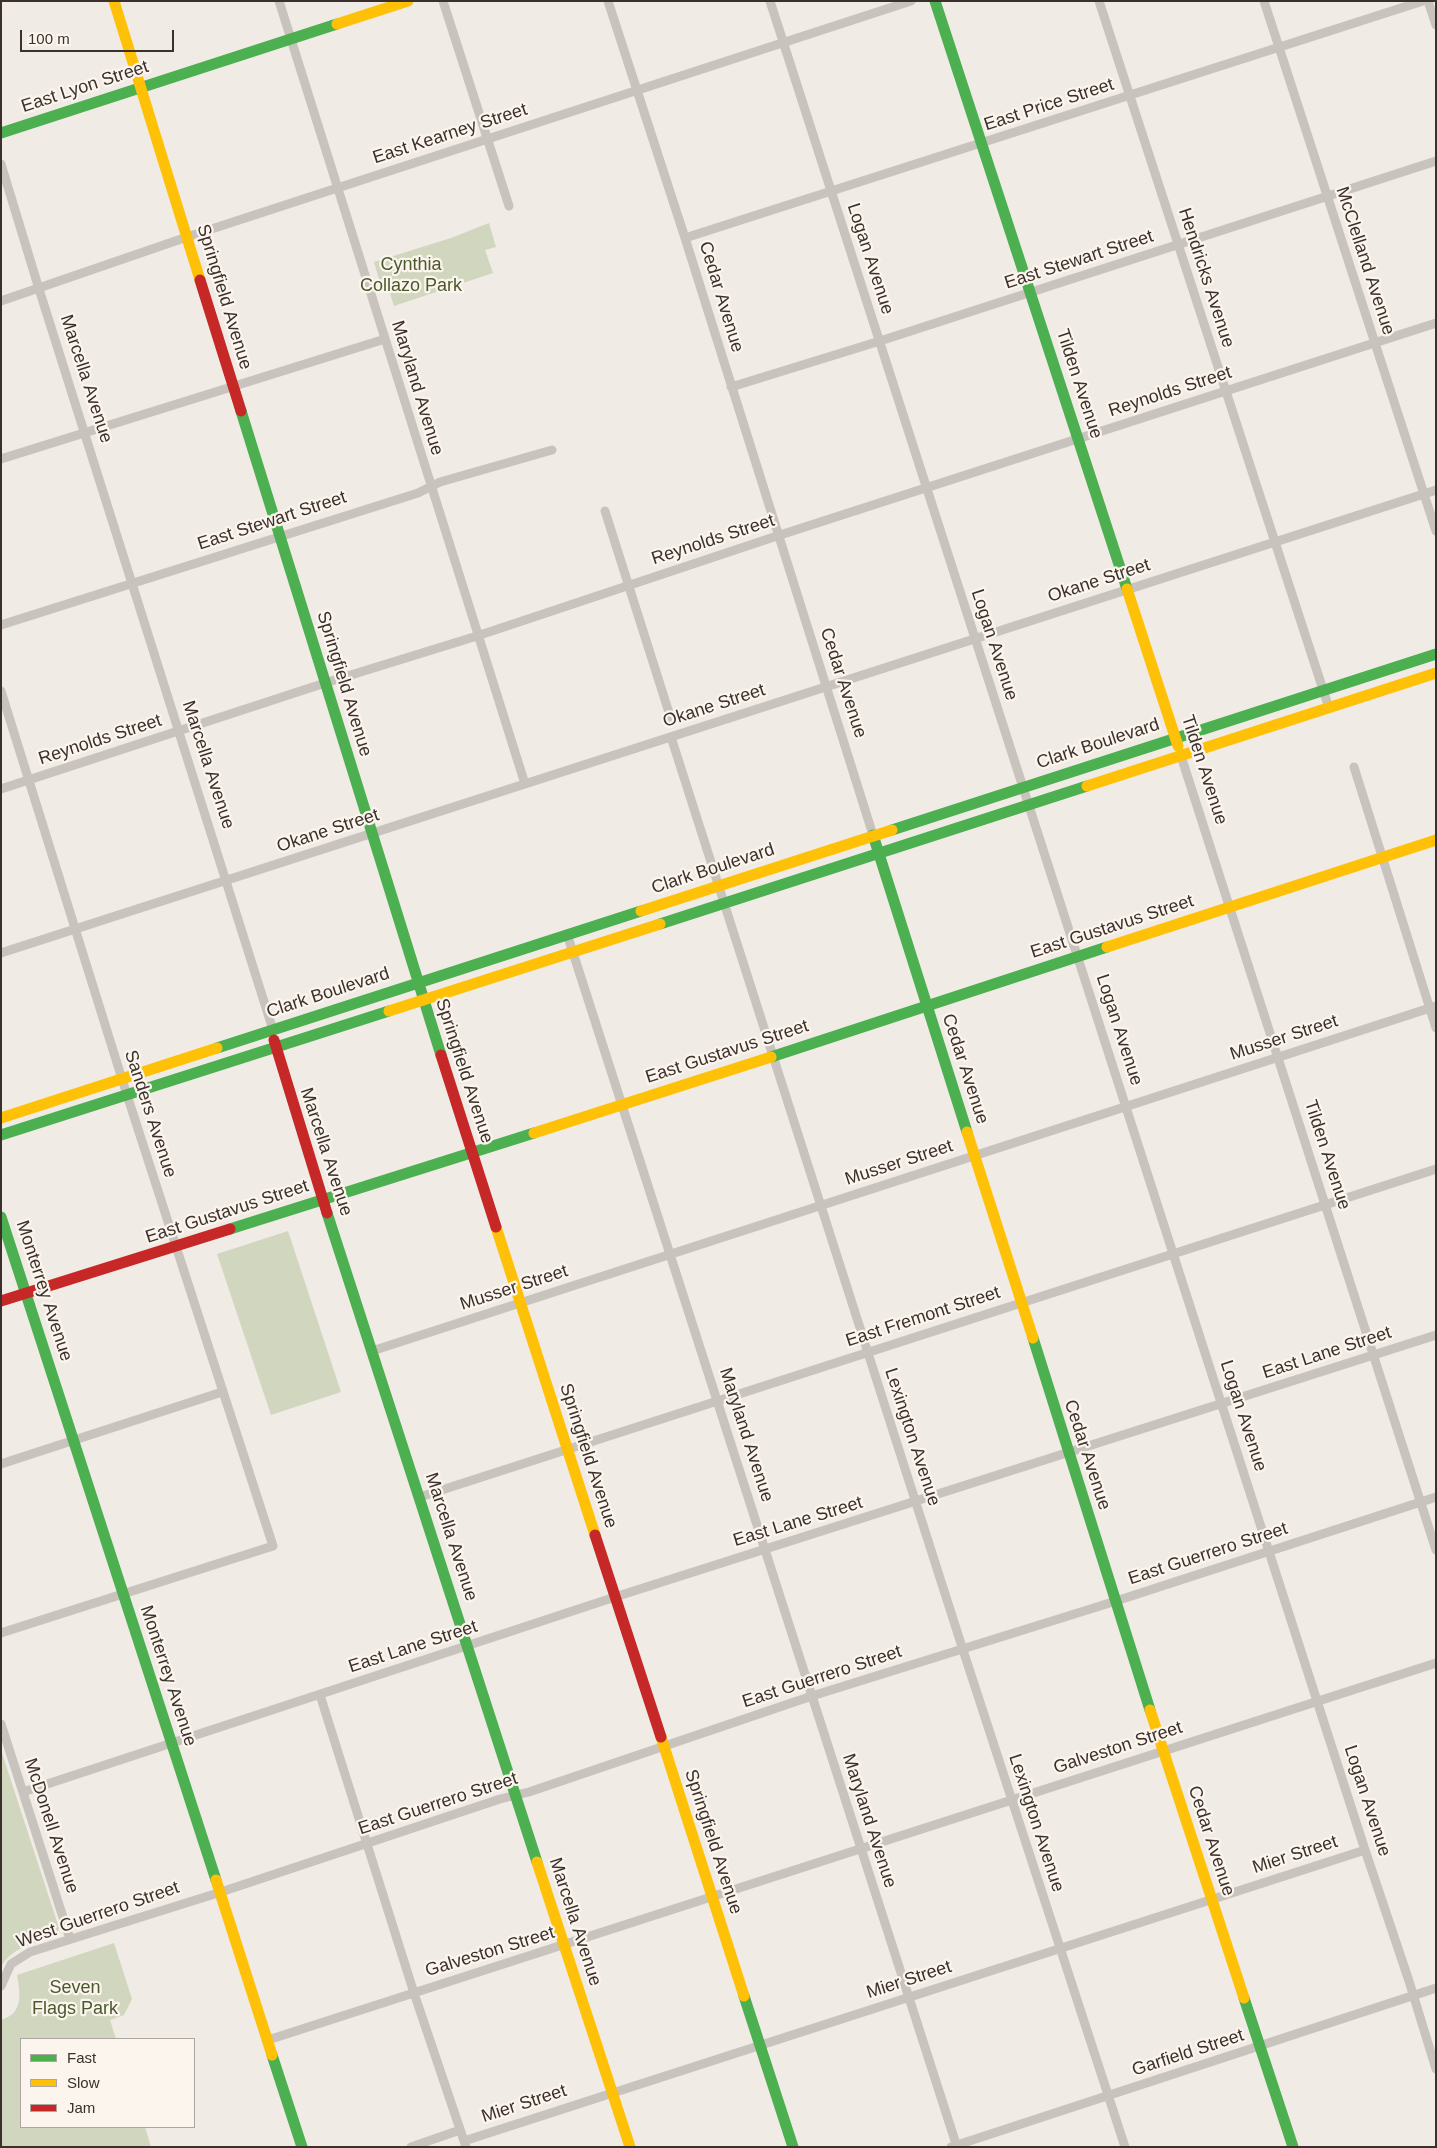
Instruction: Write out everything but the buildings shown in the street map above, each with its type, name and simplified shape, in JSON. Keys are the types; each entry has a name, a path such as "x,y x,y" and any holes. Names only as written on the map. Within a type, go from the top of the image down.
{"street":[{"name":"Springfield Avenue","path":"114,1 418,983 793,2147"},
{"name":"Maryland Avenue","path":"279,1 430,487 525,784"},
{"name":"East Lyon Street","path":"1,133 408,1"},
{"path":"443,1 509,206"},
{"name":"Cedar Avenue","path":"608,1 1020,1303 1292,2147"},
{"name":"Logan Avenue","path":"770,1 1436,2069"},
{"name":"East Kearney Street","path":"1,301 187,237 910,1"},
{"name":"Tilden Avenue","path":"935,1 1230,906 1436,1550"},
{"name":"Hendricks Avenue","path":"1099,1 1328,708"},
{"name":"McClelland Avenue","path":"1264,1 1436,531"},
{"name":"East Price Street","path":"684,238 1423,1"},
{"path":"1428,1 1436,25"},
{"name":"East Stewart Street","path":"731,387 880,341 1436,161"},
{"name":"Marcella Avenue","path":"1,164 273,1030 275,1048 323,1200 420,1497 514,1796 630,2147"},
{"name":"Reynolds Street","path":"1,789 325,683 477,636 926,487 1436,323"},
{"path":"1,459 385,339"},
{"name":"East Stewart Street","path":"1,625 280,535 418,493 430,487 552,450"},
{"name":"Okane Street","path":"1,954 1436,490"},
{"path":"605,512 671,719"},
{"name":"Clark Boulevard","path":"1,1118 1436,654"},
{"name":"Clark Boulevard","path":"1,1135 1436,673"},
{"name":"Sanders Avenue","path":"1,691 127,1095 272,1546 123,1594"},
{"name":"Lexington Avenue","path":"671,737 726,903 963,1650 1125,2147"},
{"path":"1354,767 1432,1007 1436,1028"},
{"name":"East Gustavus Street","path":"1,1301 622,1105 1436,840"},
{"name":"Maryland Avenue","path":"567,934 861,1847 955,2146"},
{"name":"Musser Street","path":"372,1350 1432,1007"},
{"name":"East Fremont Street","path":"420,1497 1436,1169"},
{"name":"Monterrey Avenue","path":"1,1217 302,2147"},
{"name":"East Lane Street","path":"23,1792 615,1597 1436,1335"},
{"path":"1,1464 222,1392"},
{"name":"East Guerrero Street","path":"221,1892 367,1844 380,1837 664,1748 812,1696 1116,1602 1436,1497"},
{"path":"1,1633 123,1594"},
{"name":"Galveston Street","path":"268,2040 564,1946 861,1847 1436,1663"},
{"path":"320,1695 414,1993 465,2144"},
{"name":"McDonell Avenue","path":"1,1724 70,1939"},
{"name":"Mier Street","path":"465,2144 613,2093 1365,1850"},
{"name":"West Guerrero Street","path":"1,1986 11,1964 19,1957 70,1939 221,1892"},
{"name":"Garfield Street","path":"955,2146 1436,1988"},
{"name":"Mier Street","path":"411,2147 460,2130"}],"green space":[{"name":"Cynthia Collazo Park","path":"489,223 496,247 485,250 493,273 394,306 388,287 382,289 374,262 451,238"},
{"path":"288,1231 341,1392 271,1415 217,1254"},
{"path":"1,1750 59,1928 57,1935 20,1949 13,1953 1,1966"},
{"name":"Seven Flags Park","path":"114,1943 132,1999 124,2015 110,2020 116,2038 20,2038 20,2128 145,2128 151,2147 1,2147 1,2020 14,2013 17,2008 19,1989 17,1975"}],"traffic: fast":[{"path":"935,1 1127,589"},
{"path":"1,133 337,24"},
{"path":"241,411 441,1055"},
{"path":"892,830 1436,654"},
{"path":"660,924 1087,786"},
{"path":"873,835 967,1132"},
{"path":"217,1048 641,911"},
{"path":"771,1057 1107,947"},
{"path":"1,1135 389,1011"},
{"path":"230,1229 534,1133"},
{"path":"327,1213 537,1862"},
{"path":"1,1217 216,1880"},
{"path":"1033,1338 1150,1710"},
{"path":"744,1996 793,2147"},
{"path":"1244,1998 1293,2147"},
{"path":"272,2055 302,2147"}],"traffic: slow":[{"path":"114,1 200,280"},
{"path":"337,24 408,1"},
{"path":"1127,589 1178,746"},
{"path":"1087,786 1436,673"},
{"path":"641,911 892,830"},
{"path":"1107,947 1436,840"},
{"path":"389,1011 660,924"},
{"path":"1,1118 217,1048"},
{"path":"534,1133 771,1057"},
{"path":"967,1132 1033,1338"},
{"path":"496,1227 595,1535"},
{"path":"1150,1710 1244,1998"},
{"path":"661,1737 744,1996"},
{"path":"537,1862 630,2147"},
{"path":"216,1880 272,2055"}],"traffic: jam":[{"path":"200,280 241,411"},
{"path":"274,1040 327,1213"},
{"path":"441,1055 496,1227"},
{"path":"1,1301 230,1229"},
{"path":"595,1535 661,1737"}]}
